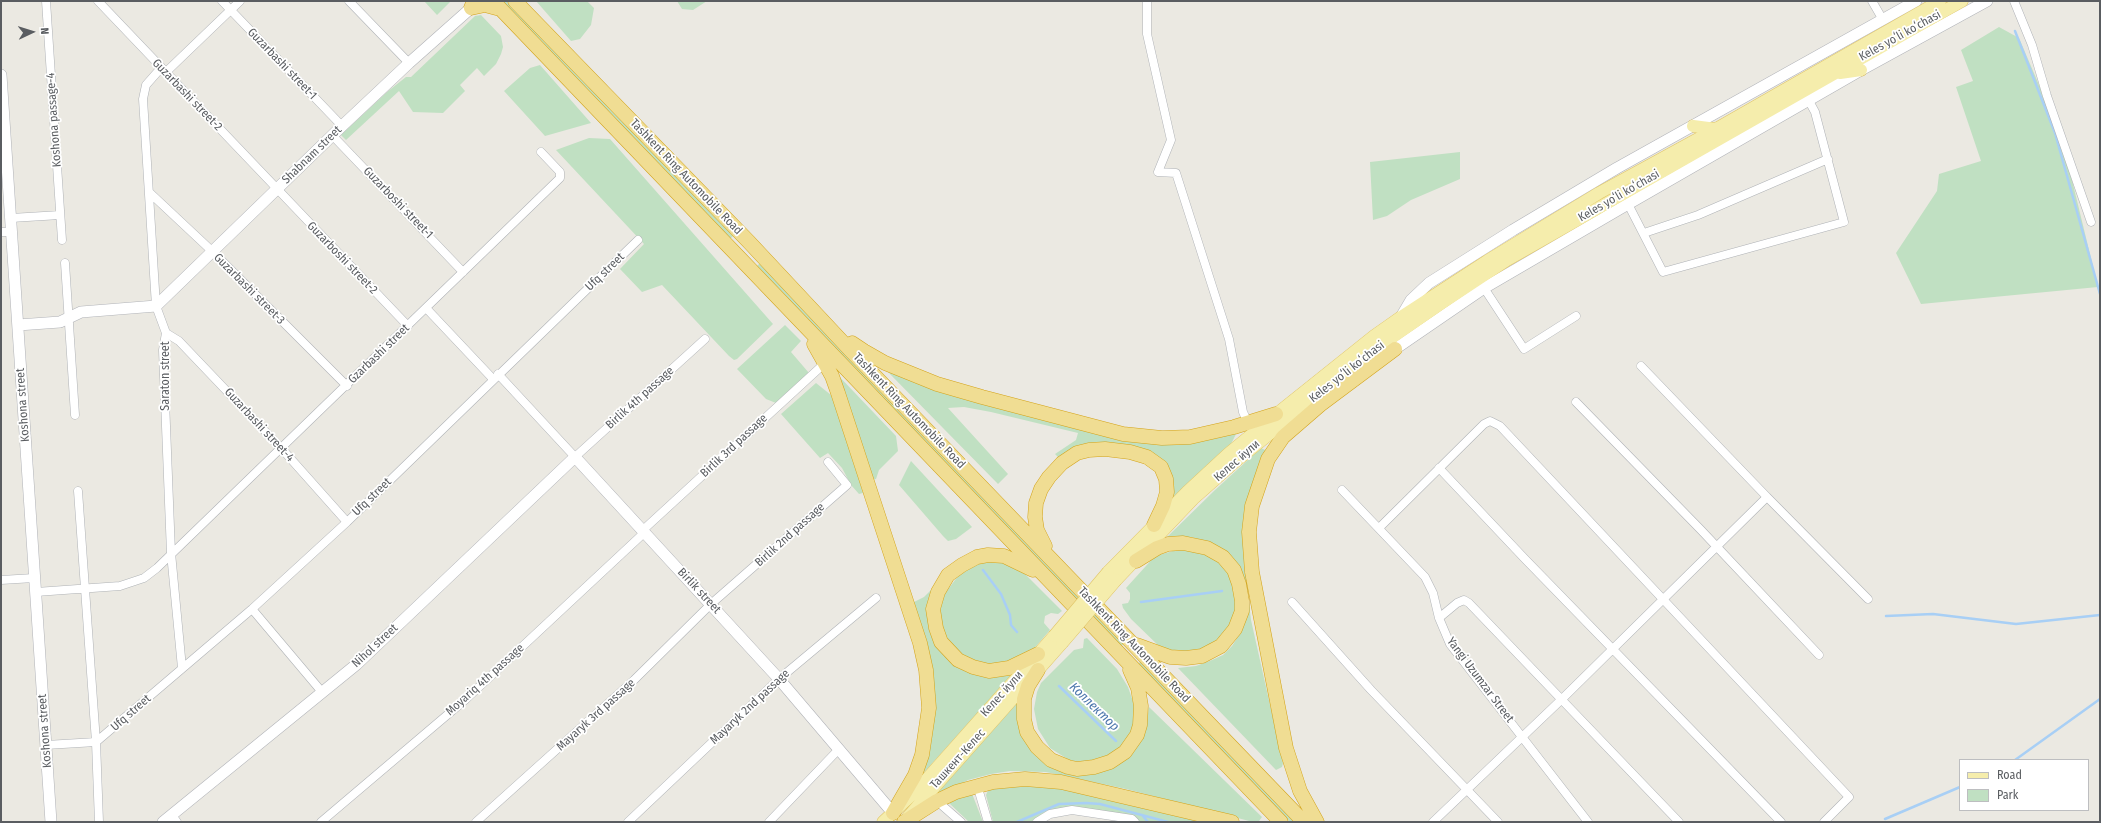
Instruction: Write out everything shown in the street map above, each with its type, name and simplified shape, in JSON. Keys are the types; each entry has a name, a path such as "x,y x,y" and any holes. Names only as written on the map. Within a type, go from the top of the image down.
{"highway":[{"name":"Tashkent Ring Automobile Road","path":"515,1 749,242 821,317 851,351 1304,822"},
{"path":"473,4 496,5"},
{"name":"Tashkent Ring Automobile Road","path":"496,5 1281,822"},
{"path":"736,255 749,242"},
{"path":"821,317 864,351 915,376 982,398 1123,434 1144,437 1183,437 1205,434 1283,413"},
{"path":"803,325 825,363 838,392 924,656 929,708 922,755 896,820"},
{"path":"1317,822 1300,791 1286,748 1252,572 1249,532 1252,506 1268,459 1283,437 1320,405 1395,349"},
{"path":"1054,562 1037,530 1035,517 1036,503 1041,489 1053,472 1066,460 1083,451 1105,449 1130,452 1147,457 1161,467 1166,479 1167,492 1163,506 1154,525"},
{"path":"1131,642 1170,657 1186,658 1202,656 1221,646 1229,638 1236,629 1242,611 1241,592 1234,570 1223,557 1207,548 1190,543 1168,544 1157,548 1136,561"},
{"path":"1038,654 1009,668 989,671 973,667 958,660 941,642 936,628 933,609 938,592 948,575 962,565 983,555 994,555 1009,558 1044,576"},
{"path":"1038,670 1025,693 1023,706 1025,726 1032,740 1043,754 1059,764 1077,769 1094,767 1110,762 1125,752 1132,745 1140,725 1141,706 1138,688 1131,671 1120,655"},
{"path":"896,820 936,800 977,785 1017,779 1061,782 1232,822"}],"main road":[{"name":"Keles yoʻli koʻchasi","path":"1283,413 1374,336 1487,261 1599,193 1940,1"},
{"name":"Keles yoʻli koʻchasi","path":"1283,413 1507,260 1962,1"},
{"path":"1832,74 1861,70"},
{"path":"1693,126 1716,128"},
{"path":"1371,352 1395,349"},
{"name":"Келес йули","path":"1154,525 1187,492 1283,413"},
{"name":"Келес йули","path":"1136,561 1193,499 1283,413"},
{"path":"1112,576 1154,525"},
{"path":"1112,576 1136,561"},
{"name":"Келес йули","path":"896,820 917,790 1038,654 1058,640 1112,576"},
{"name":"Ташкент-Келес","path":"896,820 1038,670 1058,640"}],"street":[{"name":"Koshona passage-4","path":"46,1 62,240"},
{"name":"Guzarbashi street-2","path":"98,1 277,189"},
{"name":"Guzarbashi street-1","path":"222,1 342,126"},
{"name":"Saraton street","path":"182,668 171,553 163,350 166,333 156,306 143,90 163,70 240,1"},
{"path":"348,1 409,63"},
{"path":"1147,1 1147,34 1171,140 1158,172 1176,173 1229,339 1243,412 1248,423"},
{"path":"1872,1 1883,20"},
{"name":"Keles yoʻli koʻchasi","path":"1401,317 1412,300 1429,283 1513,230 1693,126 1916,1"},
{"name":"Keles yoʻli koʻchasi","path":"1395,349 1484,288 1861,70 1987,1"},
{"path":"2014,1 2032,45 2091,222"},
{"name":"Shabnam street","path":"156,306 332,135 473,4"},
{"name":"Koshona street","path":"1,75 11,218 7,232 18,325 51,822"},
{"path":"1628,204 1663,272 1844,222 1815,112 1809,101"},
{"name":"Guzarboshi street-1","path":"332,135 463,272"},
{"name":"Gzarbashi street","path":"171,553 282,449 560,178 560,172 541,152"},
{"path":"1644,233 1698,215 1828,159"},
{"name":"Guzarboshi street-2","path":"277,189 408,326"},
{"name":"Guzarbashi street-3","path":"150,194 213,252 347,386"},
{"path":"11,218 60,215"},
{"name":"Ufq street","path":"96,742 252,609 347,522 638,240"},
{"path":"65,263 75,415"},
{"path":"1484,288 1524,349 1576,316"},
{"path":"18,325 60,322 69,318 75,313 81,312 156,306"},
{"name":"Birlik street","path":"426,308 496,376 575,457 712,604 839,749 896,820"},
{"name":"Guzarbashi street-4","path":"166,333 179,340 282,449 347,522"},
{"name":"Birlik 4th passage","path":"575,457 705,339"},
{"name":"Birlik 3rd passage","path":"644,531 825,363"},
{"path":"1641,366 1868,599"},
{"path":"1576,402 1819,655"},
{"path":"1379,528 1484,424 1490,421 1504,431 1662,601 1848,797 1824,822"},
{"name":"Nihol street","path":"171,820 357,664 575,457"},
{"name":"Birlik 2nd passage","path":"712,604 847,485 828,462"},
{"path":"1439,468 1525,559 1781,822"},
{"name":"Yangi Uzumzar Street","path":"1342,490 1425,577 1433,593 1438,618 1450,644 1522,736"},
{"path":"78,491 96,742 99,822"},
{"name":"Yangi Uzumzar Street","path":"1433,822 1662,601 1767,497"},
{"name":"Moyariq 4th passage","path":"321,822 466,699 644,531"},
{"path":"36,592 85,589 132,583 144,578 157,568 171,553"},
{"path":"1,580 34,578"},
{"name":"Mayaryk 2nd passage","path":"628,822 779,679 876,598"},
{"path":"1438,618 1457,603 1464,600 1469,603 1562,698 1679,822"},
{"path":"1292,602 1371,690 1498,822"},
{"name":"Mayaryk 3rd passage","path":"476,822 634,680 712,604"},
{"path":"252,609 322,692"},
{"path":"1522,736 1588,822"},
{"path":"46,745 96,742"},
{"path":"769,822 839,749"},
{"path":"977,785 988,822"},
{"path":"936,800 961,822"},
{"path":"1037,822 1050,814 1072,810 1132,819 1135,822"}],"green space":[{"path":"424,1 451,1 437,15"},
{"path":"501,1 508,1 733,236 730,239"},
{"path":"536,1 587,1 594,8 591,25 580,39 571,41"},
{"path":"677,1 707,1 693,10 682,9"},
{"path":"481,15 501,36 503,47 501,54 496,64 484,76 477,68 460,85 465,91 443,113 413,112 399,91 346,140 341,135 387,92 406,77 411,77 475,16"},
{"path":"1999,27 2019,38 2062,139 2098,287 1921,304 1896,253 1937,191 1939,174 1981,161 1956,87 1973,81 1961,50"},
{"path":"540,65 591,123 545,136 504,91 530,68"},
{"path":"589,138 610,139 773,324 737,359 734,360 729,356 662,285 642,292 620,269 644,244 556,150"},
{"path":"1460,152 1460,179 1411,200 1387,216 1373,220 1370,162"},
{"path":"760,263 1125,643 1121,646 757,266"},
{"path":"785,325 801,341 791,352 809,373 776,403 766,399 737,369"},
{"path":"834,371 896,436 898,451 879,470 876,479 870,480"},
{"path":"890,371 1098,434 1132,442 1167,444 1238,430 1231,444 1169,501 1150,453 1060,459 1055,454 1076,440 1078,433 991,412 964,407 948,408 1008,474 998,484 888,372"},
{"path":"816,383 836,399 863,493 859,494 851,485 842,468 828,453 820,458 781,414"},
{"path":"1261,448 1267,451 1244,559 1251,620 1283,763 1282,767 1276,770 1178,668 1196,666 1212,660 1223,655 1232,646 1241,632 1246,599 1211,543 1191,537 1163,541"},
{"path":"911,461 972,527 956,539 948,541 899,485"},
{"path":"1191,546 1214,555 1231,574 1237,609 1222,639 1192,654 1163,650 1131,619 1123,608 1122,604 1128,603 1130,599 1130,593 1126,588 1155,556"},
{"path":"994,559 1020,569 1062,611 1058,614 1051,613 1045,616 1044,623 1050,630 1032,651 997,666 975,663 955,651 943,631 940,611 943,596 958,576 977,564"},
{"path":"932,589 928,619 929,629 935,644 944,655 954,665 970,673 1013,674 919,778 930,741 910,604 924,597"},
{"path":"1087,638 1117,669 1128,687 1134,704 1134,730 1114,755 1084,763 1069,760 1050,748 1038,729 1034,709 1037,692 1041,683 1074,650 1083,648 1084,639"},
{"path":"1141,661 1296,822 1290,822 1138,664"},
{"path":"1018,700 1021,731 1079,774 1145,734 1149,707 1262,817 1259,821 1253,822 1126,789 1046,772 1010,771 991,774 968,780 930,800"},
{"path":"1045,783 1211,822 1137,822 1133,817 1068,807 1045,812 1031,822 993,822 986,795 990,786"},
{"path":"971,791 983,822 969,822 949,803"}],"waterway":[{"path":"2015,31 2055,133 2100,294"},
{"name":"Коллектор","path":"983,570 1001,594 1010,615 1011,625 1017,632"},
{"path":"1141,602 1222,591"},
{"path":"1886,616 1933,614 2016,624 2100,615"},
{"name":"Коллектор","path":"1059,686 1116,741"},
{"path":"2016,759 2100,699"},
{"path":"1885,819 1959,787"},
{"path":"1017,822 1059,804 1086,803 1100,804 1168,822"},
{"name":"Коллектор","path":"1142,815 1148,822"}]}
